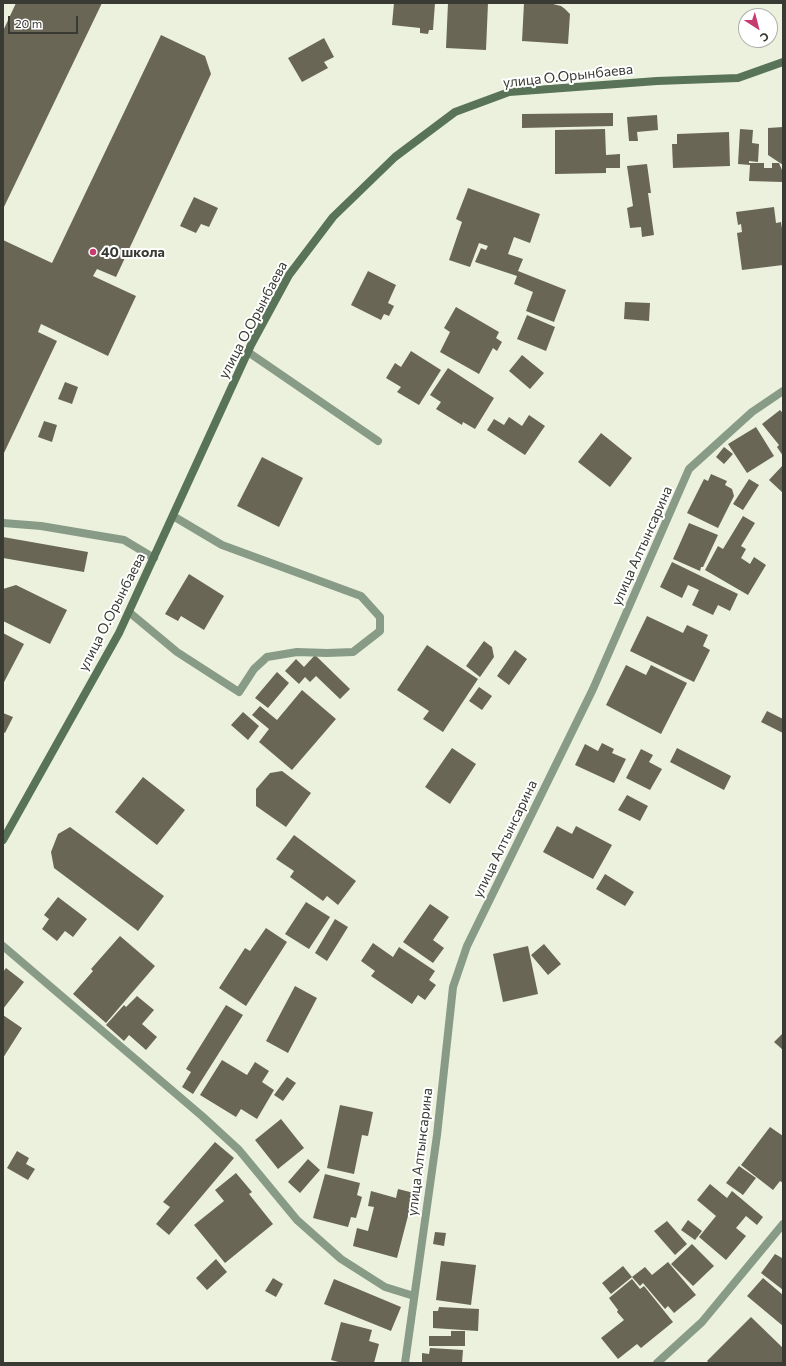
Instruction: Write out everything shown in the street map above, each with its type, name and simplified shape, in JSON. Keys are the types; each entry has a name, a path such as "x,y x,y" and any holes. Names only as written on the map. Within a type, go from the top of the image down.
{"street":[{"name":"улица О.Орынбаева","path":"3,840 119,633 248,352 290,275 333,218 395,157 456,112 509,92 656,81 738,78 783,62"},
{"path":"248,352 378,441"},
{"name":"улица Алтынсарина","path":"405,1363 437,1135 453,987 467,946 593,689 689,469 752,412 783,391"},
{"path":"129,612 177,652 239,692 254,669 267,657 297,652 353,652 380,631 380,617 362,596 222,544 173,516"},
{"path":"3,523 41,526 124,540 154,558"},
{"path":"3,946 202,1116 238,1150 297,1220 341,1259 385,1286 414,1296"},
{"path":"657,1363 702,1322 783,1224"}],"building":[{"path":"16,3 102,3 3,209 3,31"},
{"path":"394,3 435,3 433,30 429,30 428,34 420,33 420,28 392,25"},
{"path":"448,3 488,3 486,50 446,48"},
{"path":"524,3 549,3 561,6 565,9 570,14 568,44 522,41"},
{"name":"40 школа","path":"161,35 205,56 211,74 116,277 97,269 93,276 136,296 108,356 41,324 38,332 57,341 3,455 3,240 52,263"},
{"path":"324,38 334,57 324,62 328,68 302,82 288,58"},
{"path":"613,113 613,126 522,128 522,114"},
{"path":"657,115 658,130 637,132 638,141 629,141 627,117"},
{"path":"783,127 783,165 768,155 768,128"},
{"path":"605,129 606,155 620,154 620,168 606,168 606,173 555,174 555,130"},
{"path":"740,129 753,130 752,143 759,144 758,162 749,161 749,163 764,163 764,168 772,168 772,163 779,163 782,170 782,182 749,181 750,165 738,164"},
{"path":"729,132 730,166 673,168 672,144 677,144 677,134"},
{"path":"647,164 651,193 648,193 654,235 642,237 641,227 630,228 627,208 633,206 627,166"},
{"path":"468,188 540,214 530,243 514,237 508,254 523,259 518,271 566,290 554,322 526,311 533,292 514,284 517,276 475,262 481,248 486,250 488,246 479,243 470,267 449,260 462,222 456,219"},
{"path":"194,197 218,208 209,227 201,224 196,233 180,226"},
{"path":"774,207 776,223 781,222 783,235 783,265 742,270 737,233 742,232 741,224 738,225 736,212"},
{"path":"368,271 396,285 388,303 394,306 389,316 384,314 381,320 351,305"},
{"path":"625,302 650,303 649,321 624,319"},
{"path":"456,307 499,332 496,338 502,342 497,351 493,348 479,374 440,352 450,332 444,328"},
{"path":"527,315 555,327 546,351 517,339"},
{"path":"411,351 441,370 419,405 397,392 401,387 386,378 395,363 401,367"},
{"path":"522,355 544,373 530,389 509,371"},
{"path":"448,368 494,398 475,429 463,422 462,425 436,409 441,402 430,395"},
{"path":"65,382 78,387 72,404 58,399"},
{"path":"780,410 783,413 783,456 777,447 779,445 762,424"},
{"path":"529,415 545,426 525,455 487,430 494,419 504,425 509,417 522,426"},
{"path":"44,421 57,425 52,442 38,437"},
{"path":"756,427 774,456 747,473 728,444"},
{"path":"601,433 632,458 610,487 578,462"},
{"path":"724,447 733,454 724,464 716,457"},
{"path":"262,457 303,478 279,527 237,506"},
{"path":"783,465 783,493 769,480"},
{"path":"711,474 727,481 725,485 732,489 734,496 718,528 687,513 704,479 708,481"},
{"path":"749,479 759,485 743,510 733,504"},
{"path":"743,516 755,523 741,546 746,549 741,558 750,564 754,557 766,565 748,595 705,570 718,546 723,549"},
{"path":"689,523 718,535 700,571 673,559"},
{"path":"3,537 88,552 84,572 3,558"},
{"path":"672,562 738,594 730,611 718,605 713,615 692,605 699,590 688,585 682,598 660,587"},
{"path":"189,574 224,596 204,630 181,616 178,621 165,614"},
{"path":"16,585 67,610 50,644 3,621 3,589"},
{"path":"647,616 683,633 687,625 708,635 703,646 710,650 694,682 630,651"},
{"path":"3,633 24,644 3,684"},
{"path":"484,641 492,647 494,657 480,677 466,666"},
{"path":"427,645 478,679 443,732 423,719 429,711 397,690"},
{"path":"515,650 527,659 509,685 497,676"},
{"path":"315,655 350,689 340,699 316,676 310,682 305,677 299,684 285,671 296,659 304,667"},
{"path":"626,665 646,675 651,665 687,683 661,734 606,705"},
{"path":"277,672 289,683 268,708 255,698"},
{"path":"479,687 492,696 482,710 469,701"},
{"path":"302,690 336,719 292,770 259,742 269,729 252,715 260,706 277,720"},
{"path":"767,711 783,719 783,733 761,722"},
{"path":"243,712 259,726 248,740 231,725"},
{"path":"3,713 13,717 5,733 3,732"},
{"path":"602,743 614,749 612,753 626,759 614,783 575,765 585,744 598,751"},
{"path":"452,748 476,764 450,804 425,787"},
{"path":"677,748 731,776 724,790 670,762"},
{"path":"641,749 653,755 649,762 662,769 650,790 626,778"},
{"path":"282,771 311,793 286,827 256,806 256,789 270,773"},
{"path":"143,777 185,810 157,845 115,812"},
{"path":"627,795 648,806 640,821 618,810"},
{"path":"557,826 572,834 576,826 612,845 593,879 543,852"},
{"path":"70,827 164,896 138,931 54,868 51,852 58,834"},
{"path":"294,835 356,881 338,905 327,896 323,901 290,877 294,871 276,859"},
{"path":"605,874 634,892 625,906 596,889"},
{"path":"58,897 87,919 73,937 65,931 57,941 42,929 49,919 44,915"},
{"path":"306,902 330,917 309,949 285,934"},
{"path":"430,904 449,917 433,940 444,948 433,963 403,942"},
{"path":"335,919 348,927 327,961 315,953"},
{"path":"266,928 287,942 246,1006 219,988 245,948 250,951"},
{"path":"120,936 155,966 106,1023 73,994 93,971 91,969"},
{"path":"373,943 393,957 399,947 435,971 429,980 436,985 425,1000 418,995 412,1004 371,976 375,971 361,961"},
{"path":"544,944 561,964 548,975 531,955"},
{"path":"528,946 538,994 503,1002 493,954"},
{"path":"6,968 24,982 3,1009 3,972"},
{"path":"295,986 317,998 288,1053 266,1041"},
{"path":"137,996 154,1010 142,1024 157,1037 146,1050 129,1035 124,1041 106,1025 124,1005 126,1007"},
{"path":"226,1005 243,1015 193,1094 182,1087 191,1072 186,1069"},
{"path":"3,1015 22,1028 3,1058"},
{"path":"783,1033 783,1050 774,1042"},
{"path":"222,1060 247,1075 255,1062 269,1071 262,1082 274,1090 257,1119 241,1109 236,1117 200,1095"},
{"path":"287,1077 296,1083 283,1101 274,1095"},
{"path":"340,1105 373,1112 368,1136 362,1135 354,1174 327,1168"},
{"path":"281,1119 304,1148 278,1169 255,1140"},
{"path":"770,1127 783,1136 783,1183 780,1181 773,1190 741,1165"},
{"path":"215,1142 234,1158 169,1235 156,1224 170,1207 163,1202"},
{"path":"17,1151 29,1158 26,1164 35,1169 28,1180 7,1168"},
{"path":"308,1159 320,1170 300,1193 288,1182"},
{"path":"739,1166 756,1178 743,1195 726,1183"},
{"path":"236,1173 252,1192 249,1194 273,1224 225,1263 194,1225 224,1201 215,1190"},
{"path":"325,1174 360,1183 357,1195 362,1197 356,1218 351,1217 348,1227 313,1218"},
{"path":"710,1184 727,1198 732,1191 763,1217 757,1225 746,1216 736,1228 746,1236 726,1260 699,1237 716,1216 697,1200"},
{"path":"398,1189 414,1193 397,1258 353,1246 357,1228 368,1231 374,1207 368,1206 371,1191 396,1198"},
{"path":"688,1220 702,1231 695,1240 681,1230"},
{"path":"667,1221 687,1244 675,1255 654,1231"},
{"path":"435,1232 446,1233 444,1246 433,1244"},
{"path":"692,1244 714,1266 693,1286 671,1264"},
{"path":"775,1254 782,1258 783,1256 783,1290 761,1273"},
{"path":"216,1259 227,1272 207,1290 196,1278"},
{"path":"441,1261 476,1265 471,1305 436,1300"},
{"path":"668,1262 696,1295 674,1313 668,1306 665,1309 643,1283 640,1286 632,1277 645,1267 652,1275"},
{"path":"623,1266 632,1277 611,1294 602,1283"},
{"path":"273,1278 283,1284 276,1297 265,1291"},
{"path":"763,1278 783,1295 783,1326 747,1296"},
{"path":"334,1279 401,1307 391,1331 324,1304"},
{"path":"632,1279 640,1289 644,1286 673,1322 641,1348 637,1344 618,1359 601,1338 624,1320 617,1312 618,1310 609,1298"},
{"path":"439,1307 479,1309 478,1331 433,1328 433,1311 438,1311"},
{"path":"751,1317 783,1348 783,1363 709,1363 707,1361"},
{"path":"341,1322 372,1330 369,1341 379,1344 374,1363 342,1363 331,1360"},
{"path":"451,1331 465,1331 465,1346 429,1346 429,1336 451,1336"},
{"path":"430,1348 463,1350 462,1363 422,1363 422,1353 429,1354"}],"place":[{"name":"40 школа","path":"93,252"}]}
